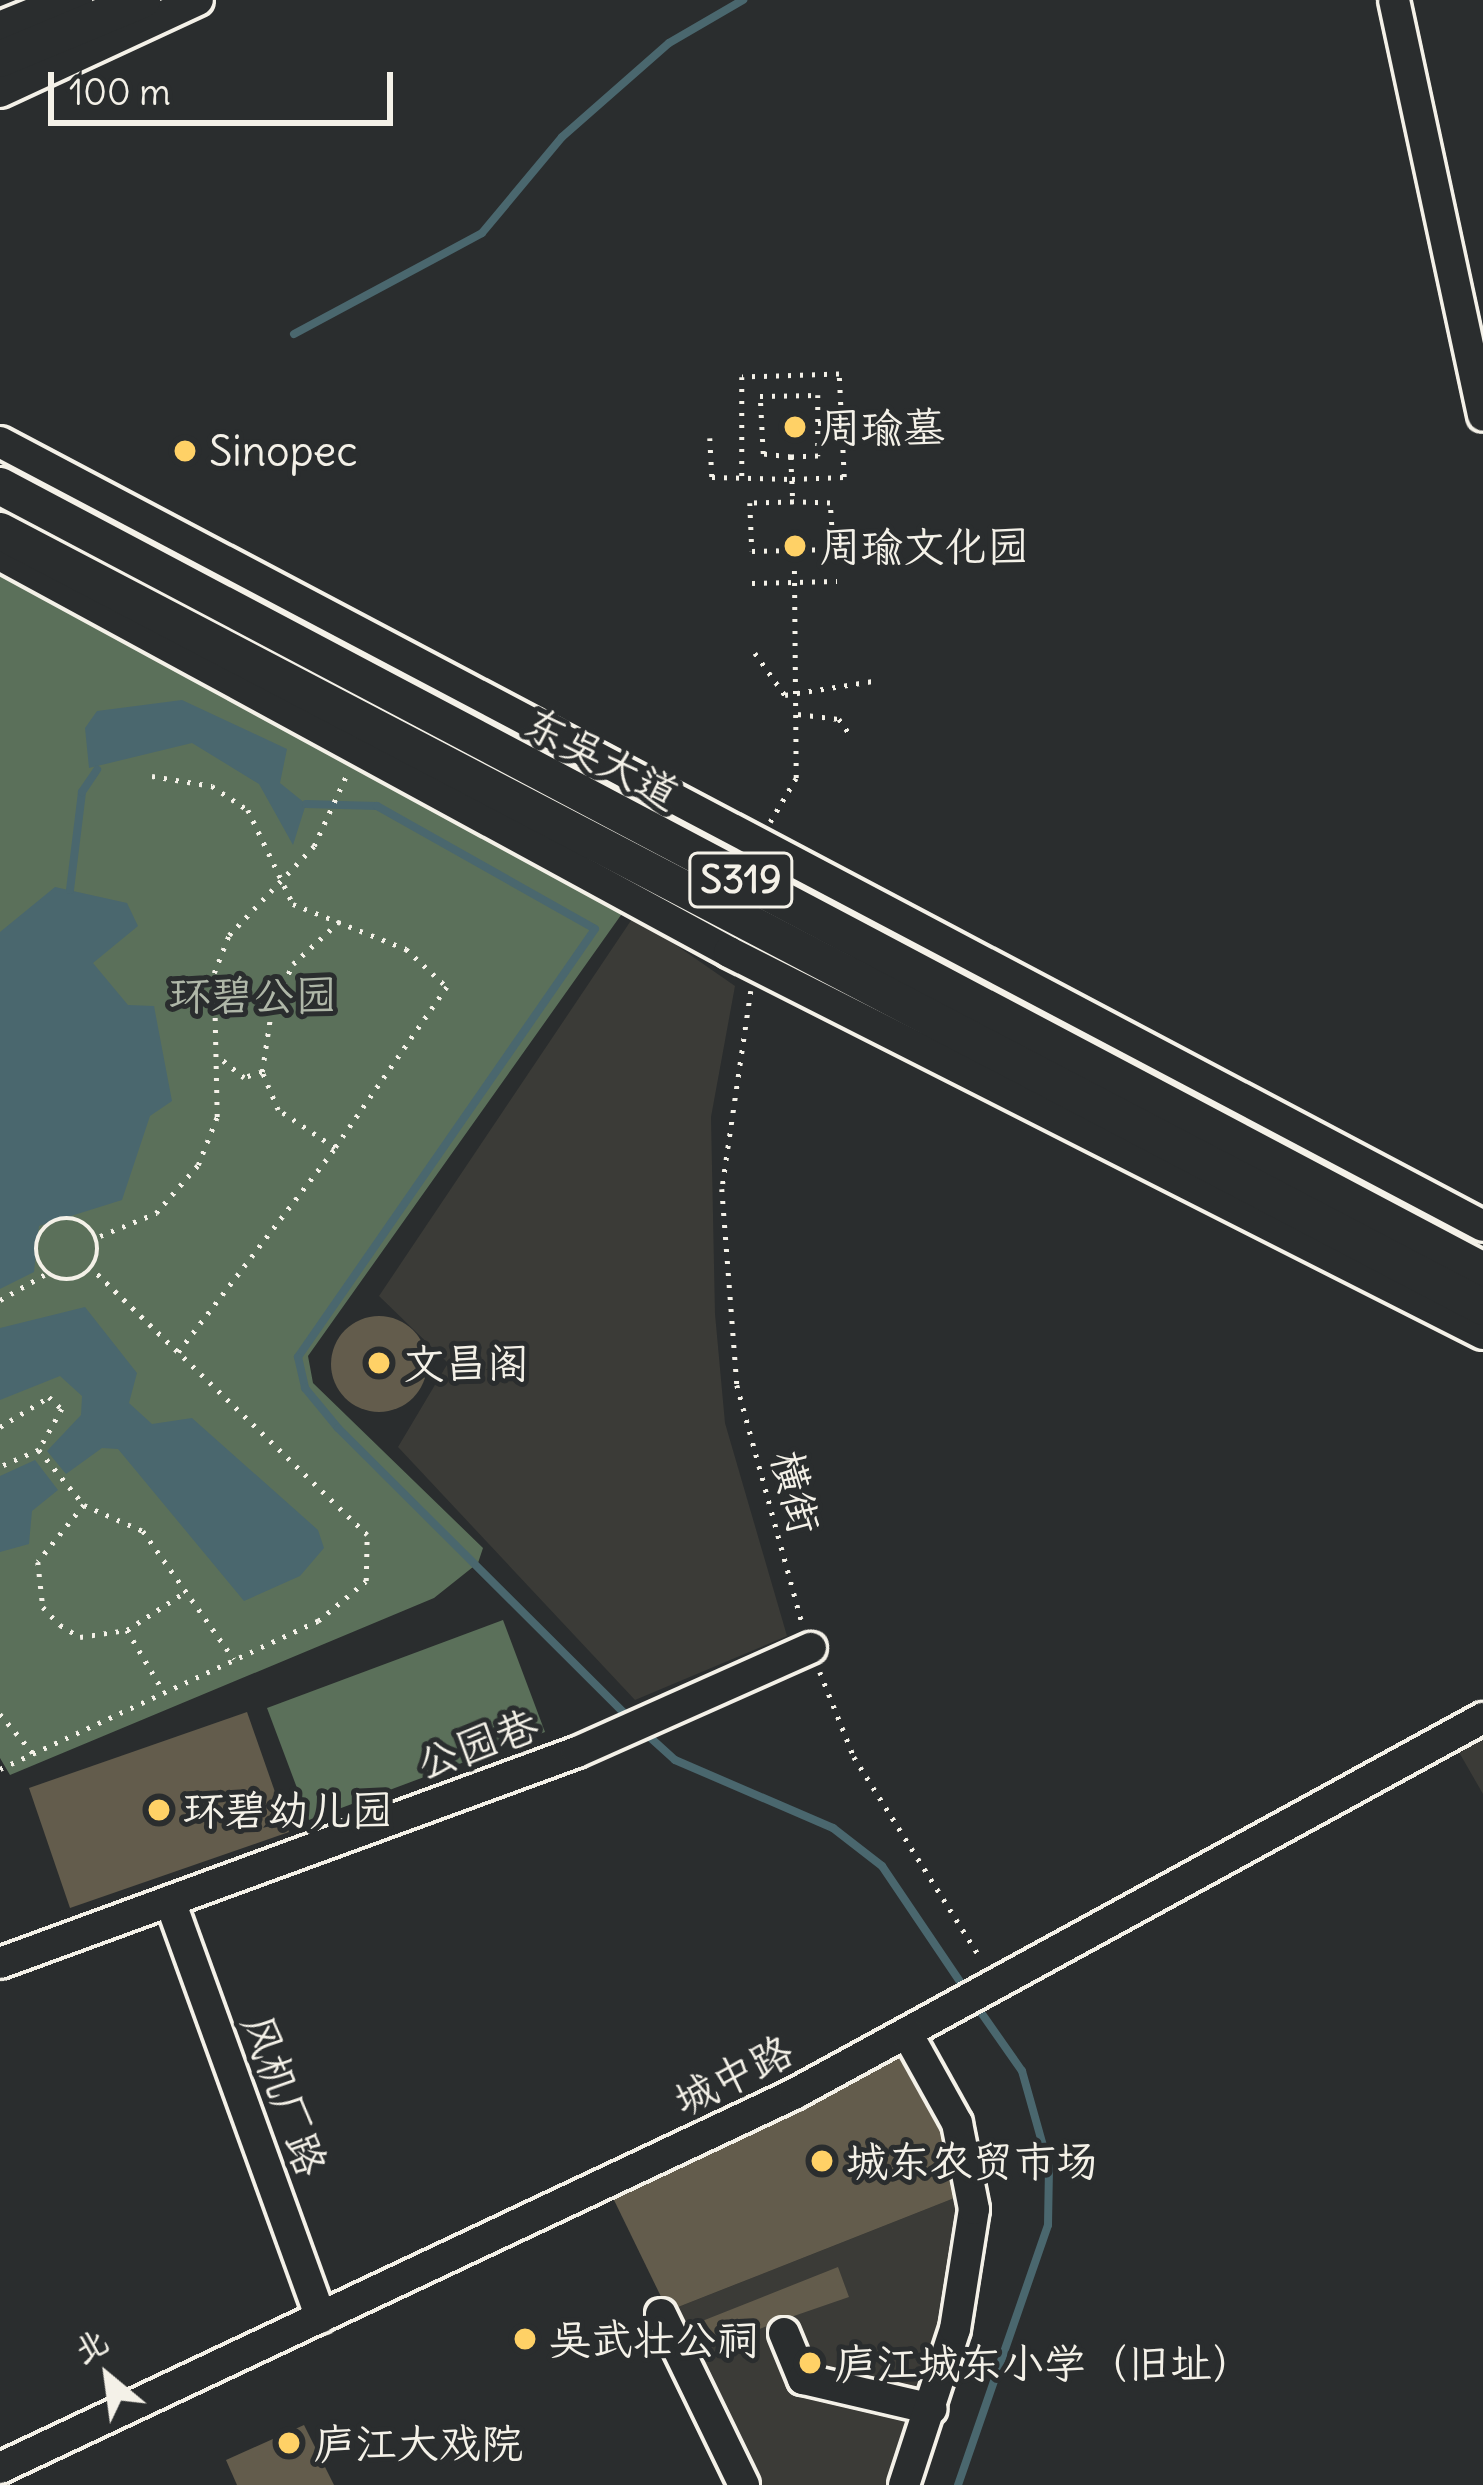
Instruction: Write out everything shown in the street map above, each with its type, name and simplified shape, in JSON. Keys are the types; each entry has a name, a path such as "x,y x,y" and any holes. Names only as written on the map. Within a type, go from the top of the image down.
{"main road":[{"path":"0,30 74,0"},
{"path":"0,58 142,0"},
{"name":"东吴大道","path":"0,486 1483,1271"},
{"name":"东吴大道","path":"0,531 1483,1307"}],"street":[{"path":"0,92 198,0"},
{"path":"1394,0 1483,416"},
{"path":"0,442 1483,1226"},
{"path":"0,555 755,965 1483,1334"},
{"name":"公园巷","path":"0,1964 577,1752 811,1648"},
{"name":"城中路","path":"0,2468 907,2032 1483,1718"},
{"name":"风机厂路","path":"170,1901 321,2317"},
{"path":"904,2485 932,2409 974,2210 957,2123 907,2032"},
{"path":"661,2314 744,2485"},
{"path":"784,2333 802,2379 932,2409"}],"path":[{"path":"710,438 712,476 792,479 844,477 839,374 742,377 742,477"},
{"path":"818,395 818,423 818,456 763,454 760,396 818,395"},
{"path":"818,423 841,422"},
{"path":"743,424 761,423"},
{"path":"791,457 793,502"},
{"path":"793,502 830,502 832,548 752,551 750,503 793,502"},
{"path":"758,842 796,778 794,548"},
{"path":"752,583 838,581"},
{"path":"755,652 772,688 798,695 873,681"},
{"path":"798,714 838,719 848,732"},
{"path":"152,776 212,786 248,810 308,917 340,921 406,949 447,987 335,1148 178,1352"},
{"path":"89,1267 100,1236 156,1213 198,1165 217,1117 214,973 230,935 286,884 338,790"},
{"path":"335,1148 278,1111 262,1072 272,1006 292,964 340,921"},
{"name":"横街","path":"755,965 722,1189 736,1363 811,1648 866,1777 980,1993"},
{"path":"217,1056 244,1078 262,1072"},
{"path":"44,1275 42,1229 70,1220 100,1236"},
{"path":"0,1769 345,1605 366,1580 367,1535 89,1267"},
{"path":"0,1300 44,1275 89,1267"},
{"path":"0,1426 37,1401 58,1401 39,1450 0,1467"},
{"path":"39,1450 84,1504 143,1531 182,1594 235,1659"},
{"path":"84,1504 38,1562 43,1606 80,1637 127,1630 182,1594"},
{"path":"127,1630 164,1692"},
{"path":"0,1714 34,1754"}],"shaded area":[{"path":"634,916 735,986 711,1117 715,1314 725,1423 787,1636 635,1700 398,1447 448,1363 379,1296"},
{"path":"1483,1730 1483,1794 1456,1747"},
{"name":"庐江城东小学（旧址）","path":"957,2197 940,2333 887,2485 751,2485 668,2311"}],"green space":[{"name":"环碧公园","path":"0,570 626,908 308,1356 313,1383 483,1548 478,1563 434,1598 10,1775 0,1758"},
{"path":"503,1620 545,1732 309,1820 267,1708"}],"water":[{"path":"182,700 287,749 280,783 306,804 293,845 259,784 192,743 89,768 85,728 97,711"},
{"path":"55,887 127,903 138,926 93,963 128,1005 154,1006 172,1101 150,1116 122,1200 39,1226 34,1272 0,1289 0,932"},
{"path":"85,1307 137,1373 129,1403 152,1424 192,1418 318,1530 324,1548 300,1576 244,1601 118,1449 102,1448 66,1474 47,1451 81,1415 82,1396 60,1376 0,1400 0,1328"},
{"path":"35,1460 58,1490 32,1511 29,1544 0,1552 0,1476"}],"building":[{"name":"文昌阁","path":"379,1316 413,1330 427,1364 413,1398 379,1412 345,1398 331,1364 345,1330"},
{"name":"环碧幼儿园","path":"247,1712 289,1832 70,1908 29,1788"},
{"name":"城东农贸市场","path":"904,2051 951,2125 957,2197 668,2311 613,2198"},
{"path":"838,2267 849,2297 791,2317 784,2333 767,2326 698,2353 687,2327"},
{"name":"庐江大戏院","path":"304,2425 334,2485 237,2485 226,2460"}],"waterway":[{"path":"294,334 482,233 562,137 669,43 743,0"},
{"path":"70,890 82,792 97,770"},
{"path":"306,804 377,806 595,929 298,1357 305,1388 338,1428 632,1721"},
{"path":"643,1731 675,1760 833,1828 882,1866 967,1992"},
{"path":"958,2485 1048,2225 1049,2167 1022,2071 975,2004"}],"place":[{"name":"周瑜墓","path":"795,427"},
{"name":"Sinopec","path":"185,451"},
{"name":"周瑜文化园","path":"795,546"},
{"name":"文昌阁","path":"379,1363"},
{"name":"环碧幼儿园","path":"159,1810"},
{"name":"城东农贸市场","path":"822,2161"},
{"name":"吴武壮公祠","path":"525,2339"},
{"name":"庐江城东小学（旧址）","path":"810,2363"},
{"name":"庐江大戏院","path":"289,2443"}]}
